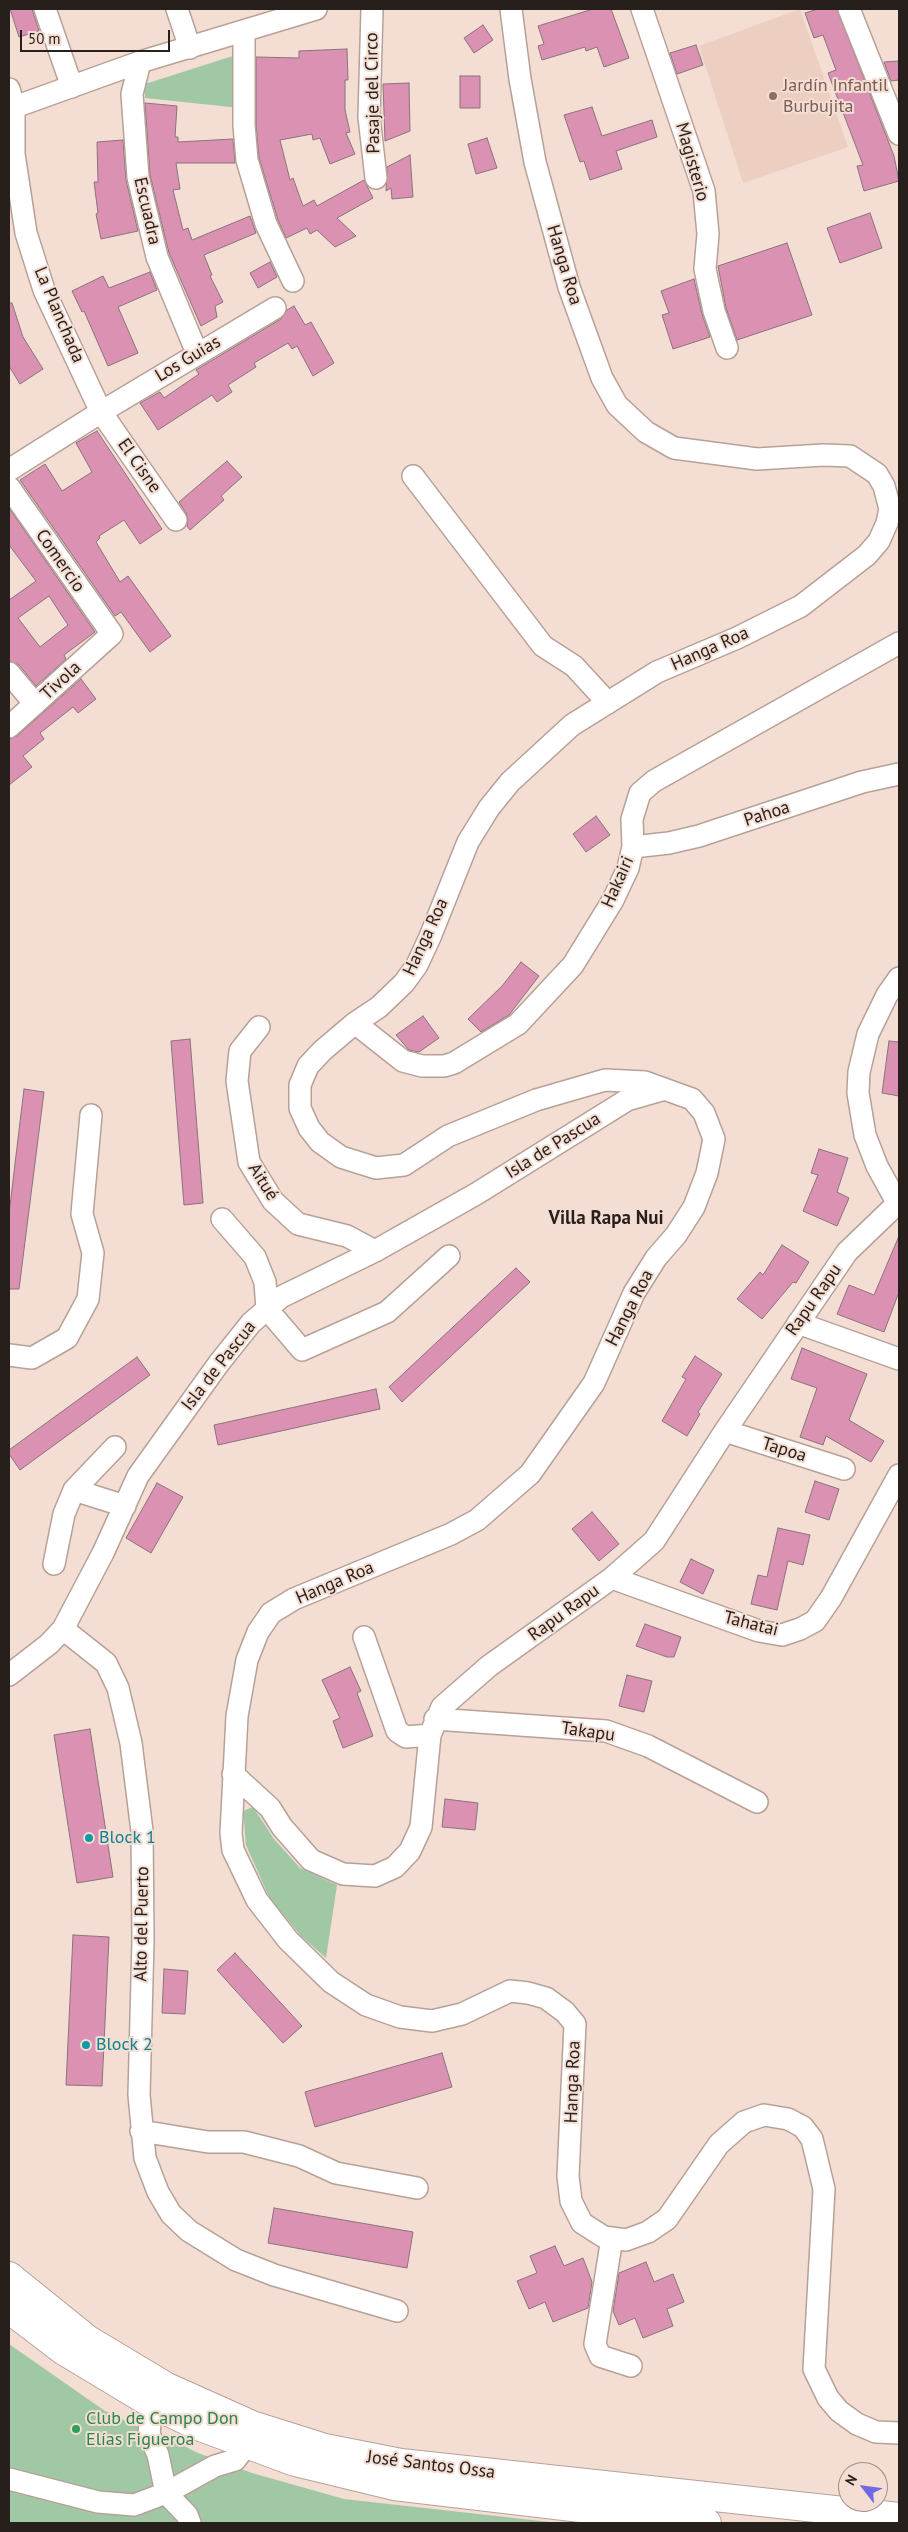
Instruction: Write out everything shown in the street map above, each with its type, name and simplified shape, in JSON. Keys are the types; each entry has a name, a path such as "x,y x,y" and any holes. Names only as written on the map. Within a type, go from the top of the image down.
{"highway":[{"name":"José Santos Ossa","path":"9,2276 49,2311 87,2339 167,2387 252,2425 325,2448 400,2463 899,2517"},
{"name":"José Santos Ossa","path":"9,2309 64,2351 152,2404 246,2446 328,2472 394,2486 707,2523"}],"street":[{"path":"45,9 72,87"},
{"path":"177,9 190,48"},
{"name":"Pasaje del Circo","path":"372,9 369,117 376,178"},
{"name":"Hanga Roa","path":"511,9 520,79 535,162 569,287 602,378 617,404 646,432 674,448 757,459 823,455 850,456 877,474 884,486 890,510 888,523 879,541 867,555 802,606 737,638 657,672 572,725 510,782 489,808 468,842 417,965 404,983 385,1001 355,1023 322,1051 308,1066 300,1085 300,1108 310,1128 320,1142 341,1157 376,1168 404,1165 448,1136 536,1100 605,1080 646,1082 662,1090 692,1099 704,1113 714,1140 708,1173 694,1207 676,1235 656,1258 634,1293 594,1384 530,1474 477,1520 451,1534 294,1599 271,1613 258,1632 247,1660 237,1716 231,1833 234,1850 243,1872 258,1900 288,1940 331,1982 366,2005 400,2017 432,2021 462,2014 510,1991 546,1998 565,2012 575,2024 568,2176 571,2201 582,2223 604,2237 626,2240 648,2232 667,2219 719,2144 744,2122 764,2115 788,2119 803,2128 812,2139 824,2189 814,2369 828,2398 839,2411 857,2424 876,2432 899,2433"},
{"name":"Magisterio","path":"642,9 704,191 708,234 705,269 714,311 727,348"},
{"path":"849,9 890,90 899,134"},
{"path":"10,102 72,87 140,62 244,32 304,10"},
{"path":"244,32 244,125 247,160 266,224 293,281"},
{"name":"Escuadra","path":"140,62 132,94 138,177 157,257 197,353"},
{"name":"La Planchada","path":"10,102 14,154 26,234 44,290 101,412"},
{"name":"Los Guias","path":"101,412 275,308"},
{"path":"9,470 101,412"},
{"name":"El Cisne","path":"101,412 176,520"},
{"path":"413,476 543,646 574,666 608,703"},
{"name":"Comercio","path":"9,487 112,634"},
{"name":"Tivola","path":"9,727 112,634"},
{"name":"Hakairi","path":"355,1023 403,1062 422,1066 454,1063 518,1024 573,965 613,900 628,868 633,847 630,830 634,807 640,793 654,781 899,643"},
{"path":"9,673 36,704"},
{"name":"Pahoa","path":"633,847 669,843 699,836 862,782 899,774"},
{"path":"898,1205 865,1135 858,1093 859,1072 868,1034 887,996 899,978"},
{"name":"Aitué","path":"259,1027 240,1051 238,1081 249,1162 273,1201 298,1224 347,1236 375,1251"},
{"name":"Isla de Pascua","path":"9,1674 49,1644 62,1628 103,1553 138,1476 250,1323 281,1297 375,1251 476,1194 627,1100 662,1090"},
{"path":"9,1355 32,1358 68,1338 88,1299 93,1253 82,1214 91,1116"},
{"name":"Rapu Rapu","path":"432,1727 451,1697 489,1666 612,1578 654,1541 725,1431 847,1252 898,1205"},
{"path":"222,1219 255,1257 265,1282 267,1309 302,1350 387,1312 449,1256"},
{"path":"798,1322 899,1359"},
{"name":"Tapoa","path":"725,1431 844,1468"},
{"path":"54,1564 64,1514 74,1490 115,1447"},
{"name":"Tahatai","path":"612,1578 759,1630 782,1635 800,1629 815,1621 831,1598 899,1475"},
{"path":"74,1490 125,1506"},
{"name":"Alto del Puerto","path":"62,1628 106,1664 115,1681 125,1711 139,1794 143,1879 139,2095 141,2131 144,2158 158,2192 171,2214 189,2231 251,2267 397,2311"},
{"name":"Takapu","path":"364,1637 397,1731 406,1737 432,1727 606,1731 648,1746 756,1802"},
{"path":"233,1774 270,1808 282,1828 312,1860 343,1874 374,1876 395,1868 410,1851 421,1827 432,1727"},
{"path":"141,2131 201,2142 244,2142 299,2156 336,2173 417,2188"},
{"path":"612,2238 595,2344 600,2356 631,2366"},
{"path":"152,2404 149,2434 158,2455 166,2492 187,2515 190,2523"},
{"path":"9,2479 98,2502 134,2505 166,2492 215,2466 235,2460 246,2446"}],"shaded area":[{"name":"Jardín Infantil Burbujita","path":"800,9 848,147 743,183 699,46"}],"green space":[{"path":"239,54 240,108 145,98 145,84"},
{"path":"253,1807 274,1839 300,1868 337,1885 326,1958 301,1936 270,1899 246,1845 243,1811"},
{"name":"Club de Campo Don Elías Figueroa","path":"9,2344 105,2411 159,2437 162,2435 198,2453 252,2473 344,2499 559,2523 9,2523"}],"building":[{"path":"10,9 32,9 39,31 19,37"},
{"path":"593,9 611,9 629,58 604,67 597,47 586,51 585,47 542,60 538,46 544,44 538,26"},
{"path":"818,9 837,9 894,156 899,181 864,191 857,166 863,165 828,73 836,70 823,35 814,38 805,13"},
{"path":"483,25 493,40 474,53 464,38"},
{"path":"696,45 703,65 677,74 670,53"},
{"path":"347,49 348,80 345,80 345,110 350,132 346,133 355,154 330,164 320,138 313,140 312,134 280,140 290,180 293,178 303,206 314,200 317,206 364,180 373,198 337,218 356,236 335,247 317,230 310,234 307,228 286,238 278,220 259,158 256,124 256,57 299,58 299,51"},
{"path":"899,61 899,80 891,81 884,62"},
{"path":"460,76 480,76 480,108 460,108"},
{"path":"409,83 410,131 385,141 383,84"},
{"path":"145,103 177,106 175,137 178,137 178,142 233,139 235,163 176,163 180,189 173,190 183,230 188,228 192,240 250,216 256,233 204,255 212,275 210,276 223,302 215,306 217,317 201,326 169,253 150,175"},
{"path":"592,107 602,136 652,120 657,137 616,151 622,169 590,180 584,161 580,162 564,115"},
{"path":"487,138 497,168 476,174 468,144"},
{"path":"123,140 126,180 138,231 101,239 96,214 98,213 94,182 98,182 97,142"},
{"path":"410,155 413,197 392,199 391,188 386,191 387,167"},
{"path":"870,213 882,248 840,263 827,228"},
{"path":"787,243 812,315 737,340 726,308 718,266"},
{"path":"270,262 277,277 258,288 250,273"},
{"path":"150,272 157,290 118,307 138,353 108,366 84,311 82,312 72,291 103,276 109,288"},
{"path":"694,279 702,314 710,337 673,349 662,315 669,313 661,291"},
{"path":"9,303 12,303 23,337 43,369 20,384 9,366"},
{"path":"294,306 305,325 311,322 334,363 313,376 297,346 292,349 288,343 254,363 256,367 228,385 232,392 217,402 212,395 158,430 140,403 160,392 164,398 199,374 196,370 281,319 287,310"},
{"path":"97,431 162,529 140,544 124,520 99,536 100,538 96,542 120,582 128,576 171,636 150,652 121,612 115,616 20,480 45,464 62,491 92,472 76,443"},
{"path":"227,461 242,477 221,496 224,500 190,530 187,526 188,519 186,513 179,502"},
{"path":"9,508 95,632 64,655 66,659 36,686 19,665 9,661 9,600 36,581 9,545","holes":["49,596 68,625 40,647 18,618"]},
{"path":"81,679 96,699 78,713 73,707 40,733 44,739 23,756 32,767 9,785 9,739 17,736"},
{"path":"596,816 610,835 586,852 573,834"},
{"path":"521,962 539,976 509,1015 481,1032 468,1019 502,986"},
{"path":"423,1016 439,1038 419,1052 409,1050 396,1035"},
{"path":"190,1039 203,1203 184,1205 171,1041"},
{"path":"889,1041 899,1042 899,1096 882,1093"},
{"path":"24,1089 44,1092 19,1289 9,1289 9,1214"},
{"path":"819,1149 848,1158 837,1192 849,1198 837,1226 803,1211 818,1175 811,1173"},
{"path":"899,1236 899,1292 884,1332 837,1314 849,1285 874,1295"},
{"path":"782,1245 809,1262 796,1283 793,1282 762,1319 737,1299 760,1272 763,1275"},
{"path":"516,1268 530,1282 402,1402 389,1387"},
{"path":"802,1348 867,1374 849,1420 884,1441 871,1462 826,1436 823,1445 800,1437 817,1388 791,1379"},
{"path":"695,1356 722,1374 698,1412 700,1414 687,1436 662,1421 686,1379 682,1377"},
{"path":"137,1357 150,1375 20,1470 9,1454 9,1450"},
{"path":"376,1389 380,1409 218,1445 214,1425"},
{"path":"815,1481 839,1489 829,1520 805,1512"},
{"path":"157,1483 183,1497 151,1553 126,1538"},
{"path":"592,1512 619,1544 599,1561 572,1529"},
{"path":"778,1528 810,1535 803,1565 788,1561 777,1610 751,1604 758,1575 767,1577"},
{"path":"691,1559 714,1570 703,1594 680,1582"},
{"path":"645,1624 681,1637 674,1657 667,1657 636,1646"},
{"path":"350,1667 361,1691 357,1693 373,1736 343,1748 333,1721 340,1718 322,1680"},
{"path":"627,1675 652,1681 644,1712 619,1706"},
{"name":"Block 1","path":"90,1729 113,1877 77,1883 54,1735"},
{"path":"445,1799 478,1803 475,1830 442,1827"},
{"name":"Block 2","path":"73,1935 109,1937 102,2086 66,2085"},
{"path":"235,1953 302,2026 283,2043 217,1970"},
{"path":"164,1969 188,1971 185,2014 162,2013"},
{"path":"442,2053 452,2087 315,2127 305,2092"},
{"path":"274,2208 413,2232 407,2268 268,2243"},
{"path":"555,2246 564,2266 583,2258 592,2282 588,2308 553,2322 545,2302 529,2309 517,2281 537,2273 530,2256"},
{"path":"646,2262 654,2282 673,2274 684,2302 667,2309 673,2326 643,2338 635,2318 619,2325 613,2311 619,2273"}],"place":[{"name":"Jardín Infantil Burbujita","path":"773,96"},
{"name":"Block 1","path":"89,1838"},
{"name":"Block 2","path":"86,2045"},
{"name":"Club de Campo Don Elías Figueroa","path":"76,2429"}],"district":[{"name":"Villa Rapa Nui","path":"606,1219"}]}
